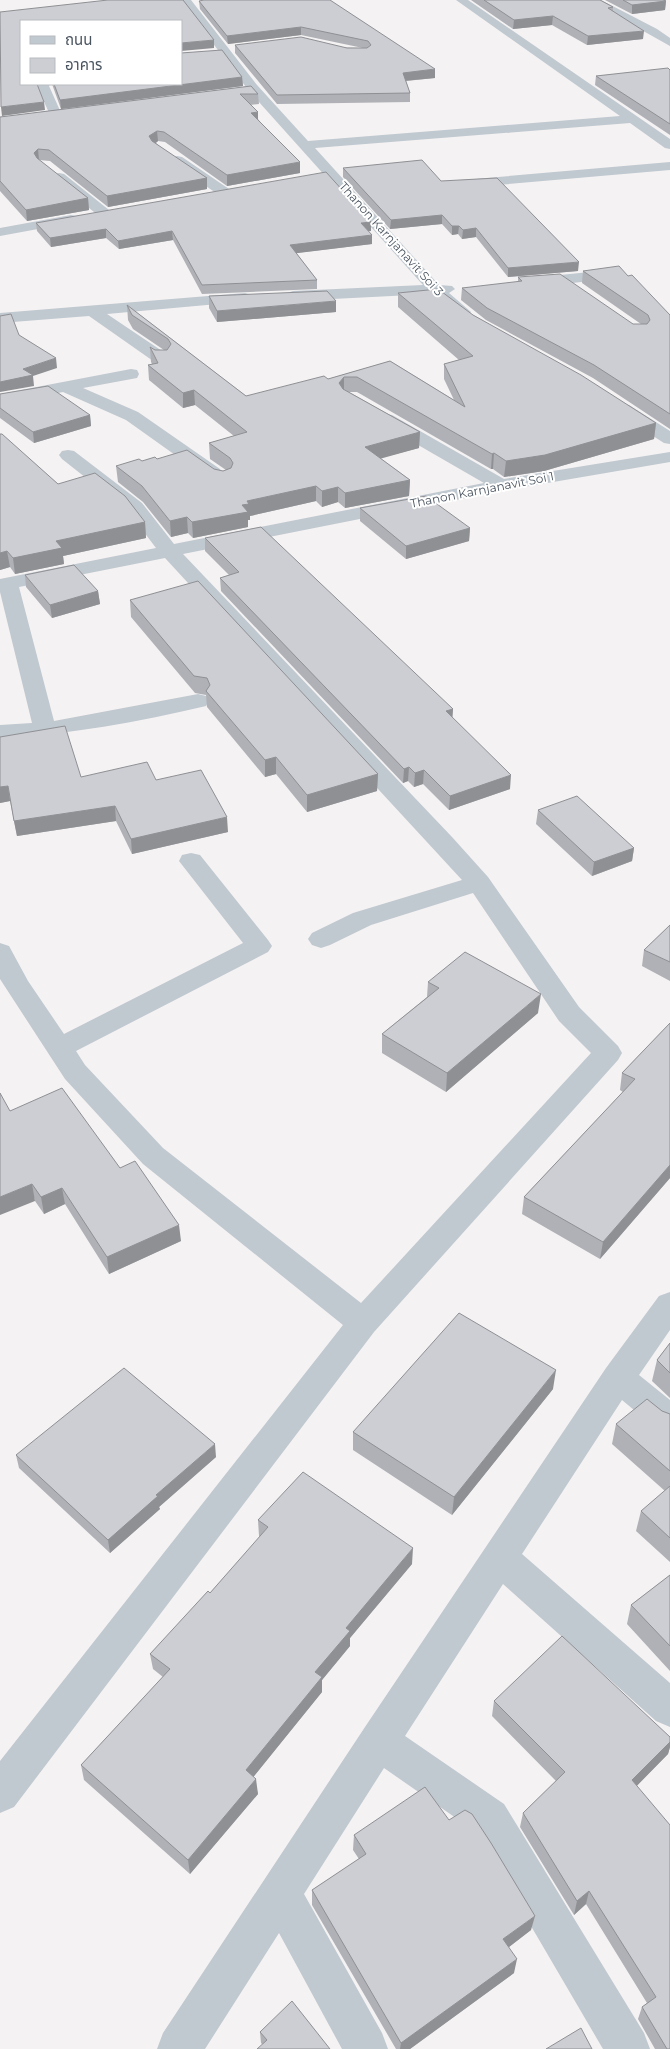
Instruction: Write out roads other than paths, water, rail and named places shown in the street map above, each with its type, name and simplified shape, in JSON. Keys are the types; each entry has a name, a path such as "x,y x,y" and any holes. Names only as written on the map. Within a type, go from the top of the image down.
{"street":[{"path":"461,0 670,146"},
{"path":"593,0 670,43"},
{"name":"Thanon Karnjanavit Soi 3","path":"192,3 228,50 255,90 436,290 472,319"},
{"path":"207,54 228,50"},
{"path":"44,85 56,115"},
{"path":"236,92 255,90"},
{"path":"306,145 632,119"},
{"path":"167,153 229,191 205,195"},
{"path":"447,185 670,166"},
{"path":"52,171 104,213"},
{"path":"312,177 332,174"},
{"path":"0,232 122,210"},
{"path":"514,284 610,274"},
{"path":"563,280 586,296"},
{"path":"0,318 269,297 465,288"},
{"path":"91,310 162,359"},
{"path":"0,399 131,374"},
{"path":"64,386 132,416 223,479"},
{"path":"612,401 670,439"},
{"path":"376,412 501,485"},
{"path":"0,1793 363,1323 608,1052 569,1014 479,883 436,835 169,551 135,507 68,455"},
{"name":"Thanon Karnjanavit Soi 1","path":"4,584 501,485 670,457"},
{"path":"4,584 27,652 44,729"},
{"path":"0,732 44,729 118,718 198,701"},
{"path":"58,1048 259,946 191,861"},
{"path":"321,939 362,919 479,883"},
{"path":"0,952 16,984 75,1072 152,1156 363,1323"},
{"path":"179,2049 618,1378 670,1305"},
{"path":"618,1378 670,1420"},
{"path":"500,1558 670,1708"},
{"path":"379,1741 490,1818 628,2049"},
{"path":"281,1894 366,2049"}]}
